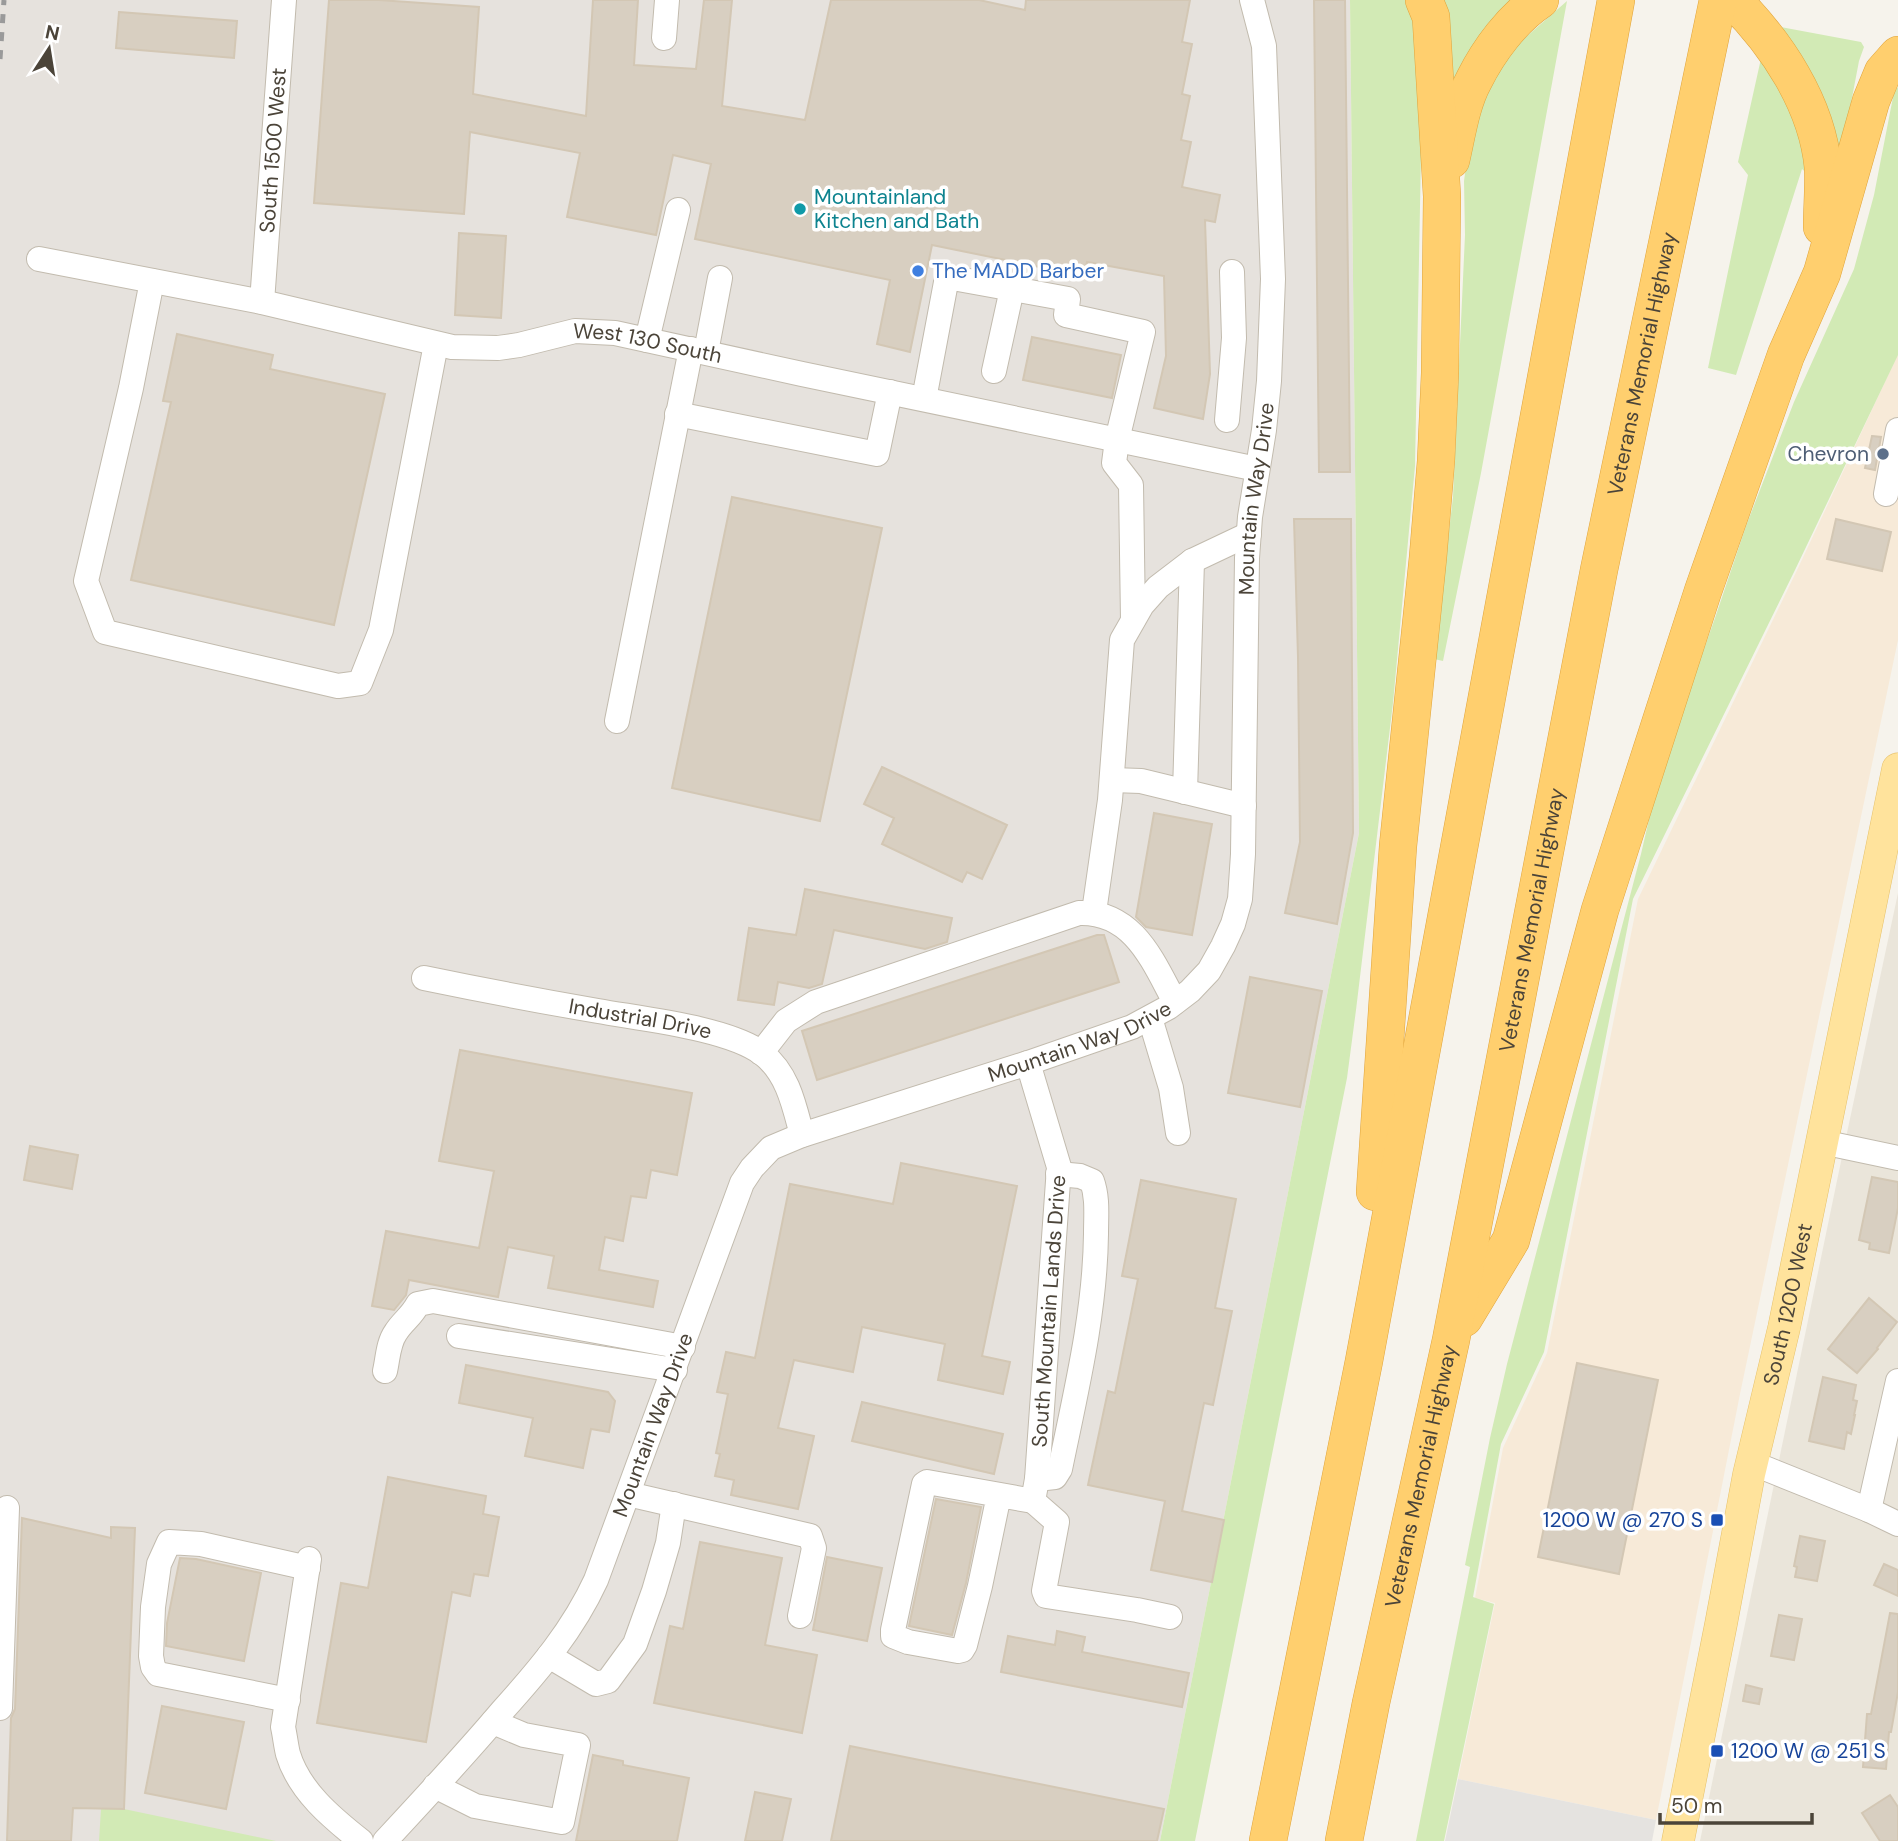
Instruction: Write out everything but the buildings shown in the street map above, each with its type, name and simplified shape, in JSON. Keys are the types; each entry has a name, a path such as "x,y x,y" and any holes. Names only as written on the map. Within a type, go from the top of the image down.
{"highway":[{"path":"1364,1360 1398,846 1428,557 1440,373 1442,196 1431,17 1424,0"},
{"path":"1442,196 1461,117 1473,82 1498,42 1528,8 1540,0"},
{"path":"1268,1841 1364,1360 1616,0"},
{"name":"Veterans Memorial Highway","path":"1344,1841 1371,1703 1451,1340 1599,570 1718,0"},
{"path":"1733,0 1752,19 1780,57 1801,93 1815,131 1823,167 1822,273"},
{"path":"1451,1340 1511,1240 1600,910 1690,631 1786,355 1822,273 1871,101 1883,72 1898,55"}],"main road":[{"name":"South 1200 West","path":"1678,1841 1752,1463 1784,1328 1898,769"}],"street":[{"name":"South 1500 West","path":"262,302 284,0"},
{"path":"664,38 667,0"},
{"name":"Mountain Way Drive","path":"396,1838 435,1786 549,1656 584,1606 679,1358 742,1183 751,1168 771,1148 802,1135 1028,1063 1132,1027 1150,1018 1190,991 1209,971 1233,924 1240,899 1243,854 1244,680 1249,534 1266,405 1272,333 1273,279 1264,46 1252,0"},
{"path":"648,340 678,210"},
{"name":"West 130 South","path":"39,259 262,302 452,347 498,348 575,331 615,332 1257,469"},
{"path":"1227,420 1234,330 1232,272"},
{"path":"924,400 947,277 1068,299 1066,315 1143,332 1114,463 1131,485 1133,620"},
{"path":"617,721 677,414 720,278"},
{"path":"152,281 131,388 86,581 105,632 338,686 360,683 382,630 436,344"},
{"path":"994,371 1012,289"},
{"path":"1234,330 1272,333"},
{"path":"677,414 877,454 890,392"},
{"path":"1886,494 1898,430"},
{"path":"1094,912 1112,780 1122,640 1142,605 1158,587 1192,561 1249,534"},
{"path":"1185,792 1192,561"},
{"path":"1112,780 1141,781 1244,806"},
{"path":"761,1053 786,1021 816,1002 1079,913 1094,912 1112,918 1132,933 1147,951 1175,1002"},
{"name":"Industrial Drive","path":"424,978 701,1030 740,1042 761,1053 776,1067 791,1093 802,1135"},
{"path":"1150,1018 1171,1088 1178,1133"},
{"name":"South Mountain Lands Drive","path":"1028,1063 1059,1167 1035,1490"},
{"path":"1822,1142 1898,1158"},
{"path":"999,1495 980,1586 962,1650 908,1642 893,1636 892,1630 924,1484 927,1482 999,1495 1035,1490 1055,1476 1060,1469 1086,1341 1096,1265 1097,1194 1091,1181 1080,1176 1058,1174"},
{"path":"385,1371 391,1341 397,1329 412,1316 418,1304 433,1301 679,1358"},
{"path":"459,1336 679,1358"},
{"path":"1047,1338 1086,1341"},
{"path":"1869,1510 1898,1381"},
{"path":"1752,1463 1898,1524"},
{"path":"1035,1490 1057,1522 1044,1591 1046,1596 1137,1610 1170,1618"},
{"path":"628,1494 810,1536 814,1548 800,1616"},
{"path":"549,1656 596,1684 608,1681 635,1644 668,1543 674,1504"},
{"path":"0,1708 7,1508"},
{"path":"288,1700 158,1674 153,1667 151,1656 153,1607 159,1564 169,1542 201,1544 309,1564 284,1727 288,1755 300,1781 319,1805 362,1841"},
{"path":"435,1786 475,1806 562,1822 578,1745 524,1735 493,1722"}],"shaded area":[{"path":"0,0 1350,0 1359,833 1160,1841 0,1841"},
{"path":"1898,354 1898,640 1740,1394 1656,1820 1458,1779 1495,1603 1475,1598 1503,1448 1547,1353 1638,899"},
{"path":"1898,893 1898,1841 1700,1841 1844,1147"},
{"path":"1458,1779 1656,1820 1652,1841 1445,1841"}],"green space":[{"path":"1350,0 1409,0 1423,52 1415,466 1393,703 1347,1078 1195,1841 1160,1841 1359,833"},
{"path":"1434,0 1512,0 1476,41 1450,90"},
{"path":"1567,1 1481,473 1443,661 1434,659 1453,497 1465,235 1464,181 1468,151 1484,96 1499,71 1518,44"},
{"path":"1770,25 1861,42 1864,47 1838,171"},
{"path":"1762,54 1791,101 1810,176 1802,169 1736,375 1708,368 1748,175 1738,162"},
{"path":"1898,87 1898,355 1633,899 1544,1352 1501,1444 1473,1597 1494,1604 1444,1841 1416,1841 1470,1567 1465,1565 1490,1438 1653,802 1746,526 1794,402 1854,269 1874,195 1894,92"},
{"path":"101,1809 124,1809 276,1841 99,1841"}],"railway":[{"path":"0,59 4,0"}],"place":[{"name":"Mountainland Kitchen and Bath","path":"800,209"},
{"name":"The MADD Barber","path":"918,271"},
{"name":"Chevron","path":"1883,454"},
{"name":"1200 W @ 270 S","path":"1717,1520"},
{"name":"1200 W @ 251 S","path":"1717,1751"}]}
